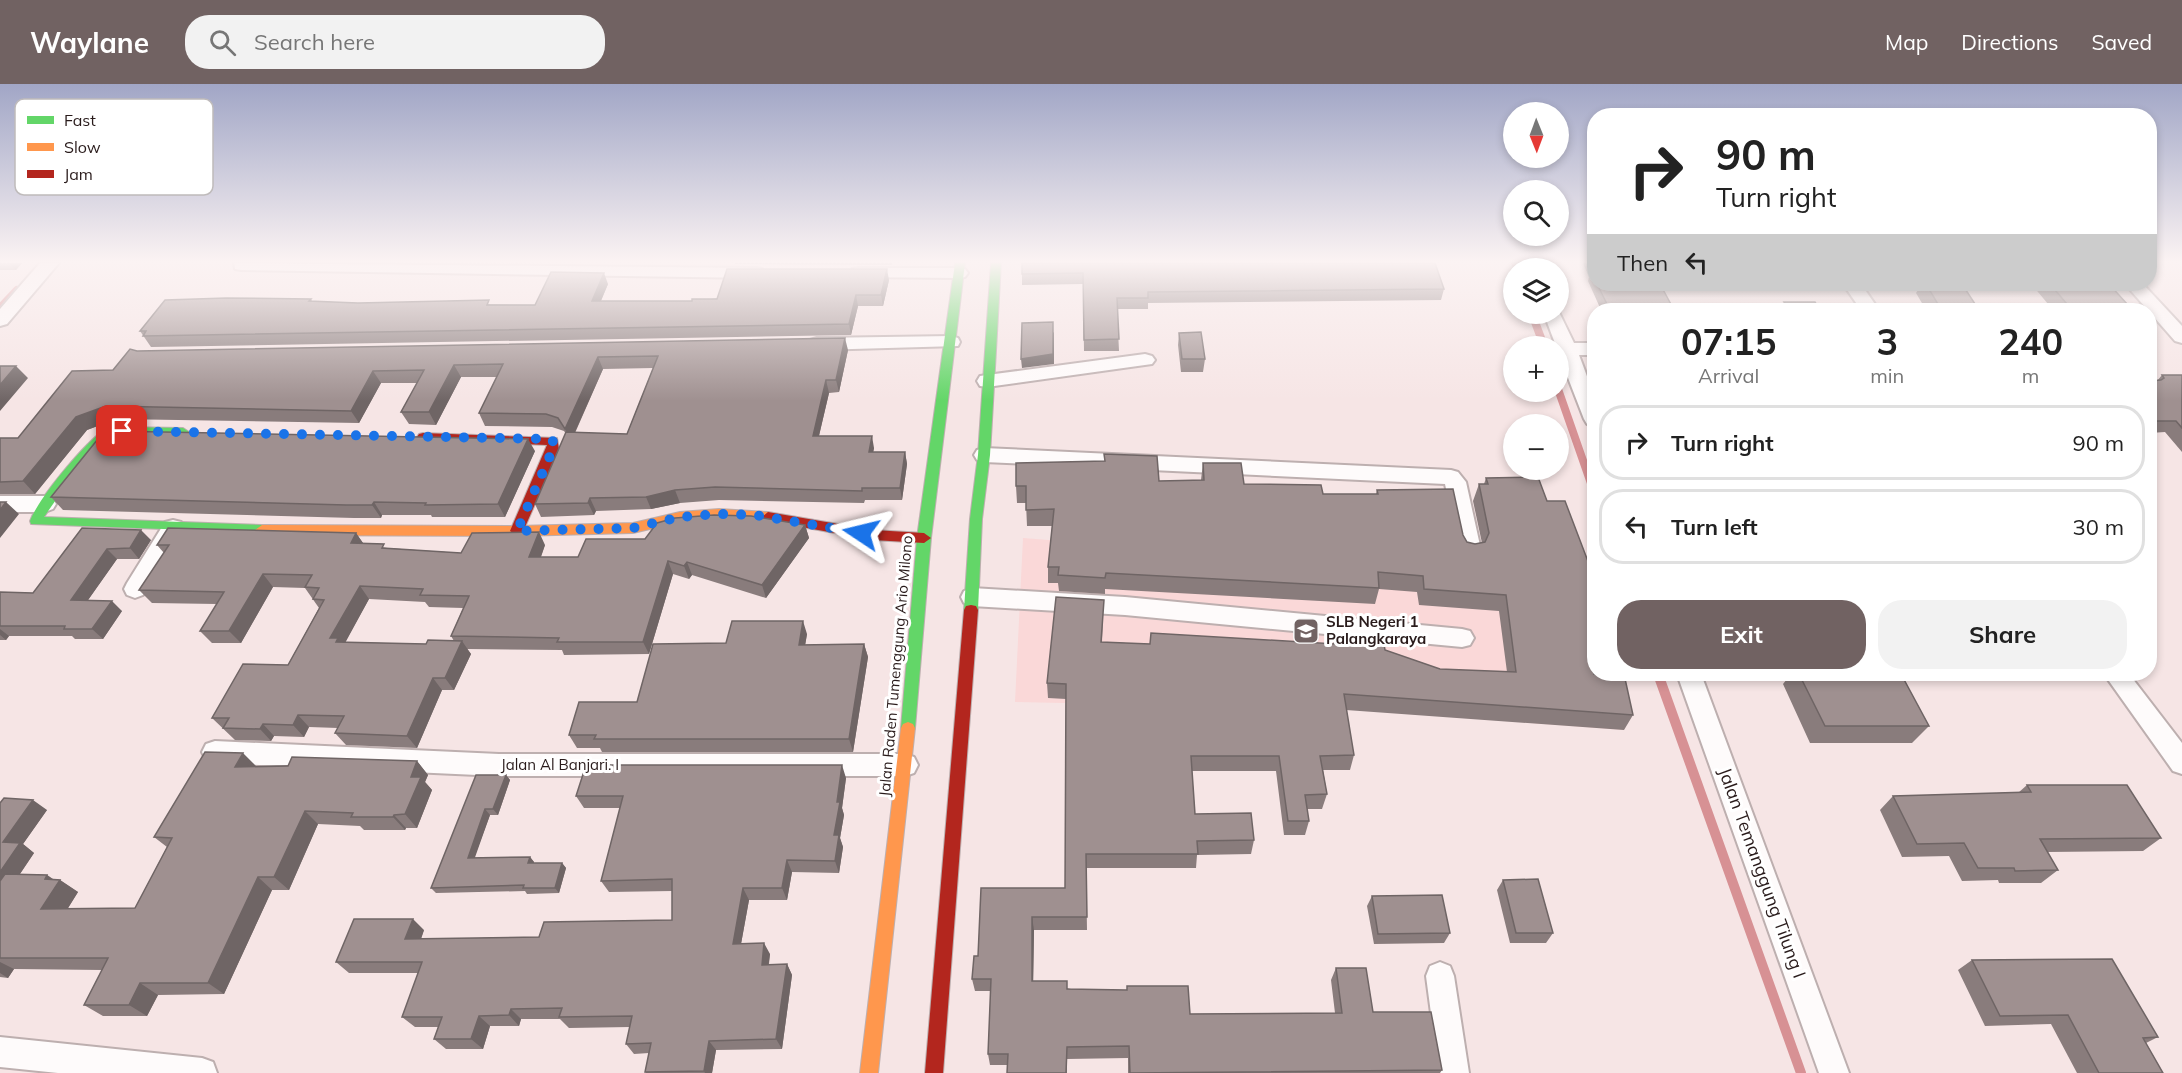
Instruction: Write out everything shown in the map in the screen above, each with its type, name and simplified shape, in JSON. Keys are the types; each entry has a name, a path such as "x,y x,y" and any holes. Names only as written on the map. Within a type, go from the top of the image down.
{"main road":[{"name":"Jalan Raden Tumenggung Ario Milono","path":"869,1073 905,765 924,538 955,309"},
{"path":"934,1073 972,597 976,519 984,455 992,309"},
{"path":"202,433 117,431 105,435 45,504 36,517 36,521 173,528 354,532 517,531 633,528 680,517 729,514 755,515 873,535 924,538"},
{"path":"407,437 551,439 553,449 517,531"}],"street":[{"path":"2157,309 2182,337"},
{"path":"795,344 951,342"},
{"path":"1569,349 1587,349"},
{"path":"1569,352 1587,400"},
{"path":"987,381 1145,360"},
{"path":"984,455 1451,477 1456,482 1470,550"},
{"path":"0,504 45,504"},
{"path":"135,589 173,528"},
{"path":"972,597 1125,606 1462,638"},
{"name":"Jalan Temanggung Tilung I","path":"1692,681 1834,1073"},
{"path":"2121,681 2182,763"},
{"name":"Jalan Al Banjari. I","path":"215,752 499,765 905,765"},
{"path":"1440,976 1454,1073"},
{"path":"6,1060 202,1073"}],"shaded area":[{"name":"SLB Negeri 1 Palangkaraya","path":"1023,538 1395,567 1587,587 1587,681 1614,681 1624,730 1348,709 1015,702"}],"building":[{"path":"158,309 853,309 849,324 143,336 146,331 140,331"},
{"path":"1084,309 1118,309 1119,339 1084,340"},
{"path":"1053,322 1053,354 1021,359 1022,323"},
{"path":"1201,332 1205,359 1182,359 1179,333"},
{"path":"845,338 836,380 826,380 813,436 872,436 869,452 905,452 900,488 862,488 862,491 715,487 675,490 646,497 590,498 588,503 535,504 566,432 627,434 658,356 598,357 565,429 558,418 546,414 479,413 503,364 454,365 429,412 401,412 424,370 373,371 351,411 106,406 76,417 23,481 0,482 0,438 18,438 72,371 113,370 130,349 137,351"},
{"path":"0,366 16,366 0,385"},
{"path":"2162,375 2182,375 2182,428 2176,421 2157,421 2157,380 2164,378"},
{"path":"110,431 528,439 498,504 425,505 426,503 374,502 372,505 346,505 51,497 102,434"},
{"path":"1104,454 1157,456 1159,481 1204,480 1203,463 1241,463 1244,484 1321,485 1323,494 1378,494 1377,490 1453,489 1463,535 1467,542 1475,544 1485,542 1489,533 1479,484 1488,484 1486,478 1539,480 1547,501 1565,501 1587,559 1587,681 1626,681 1633,715 1344,694 1354,755 1320,756 1327,794 1305,795 1309,821 1288,821 1279,756 1191,756 1195,814 1251,813 1254,840 1197,841 1198,854 1086,854 1087,917 1032,917 1032,981 1067,981 1067,989 1127,990 1127,986 1188,986 1190,1014 1342,1013 1336,968 1366,968 1373,1012 1431,1012 1442,1070 1130,1073 1129,1046 1067,1047 1066,1073 1007,1073 1008,1054 988,1054 991,979 972,979 974,956 978,956 981,888 1065,888 1066,684 1047,683 1056,597 1104,600 1101,642 1150,644 1151,633 1335,644 1334,641 1384,644 1385,650 1440,669 1516,672 1506,595 1424,589 1423,576 1378,572 1379,588 1106,573 1105,578 1058,575 1059,567 1048,567 1054,509 1026,510 1026,486 1016,486 1016,463 1105,461"},
{"path":"0,502 6,502 0,510"},
{"path":"714,515 751,516 805,525 762,585 687,562 684,566 668,561 643,642 557,642 559,638 451,636 469,596 420,595 423,589 360,586 330,638 338,638 336,642 426,644 428,640 462,641 445,678 433,678 407,736 335,733 344,716 298,715 293,725 263,724 260,729 223,728 229,718 212,718 243,664 288,665 324,600 313,599 319,588 305,587 312,575 263,574 229,631 200,631 224,592 139,590 169,545 157,545 168,528 356,533 351,543 384,544 382,548 461,553 472,533 539,532 529,557 578,557 586,539 645,539 657,523 675,518"},
{"path":"82,528 141,530 130,548 107,549 71,600 112,601 92,629 64,629 65,626 0,626 0,592 33,593"},
{"path":"732,621 803,621 799,645 864,644 849,739 594,739 596,735 569,735 579,702 637,702 653,644 726,643"},
{"path":"1802,681 1905,681 1929,726 1825,726"},
{"path":"205,752 243,753 235,767 288,766 292,757 417,761 411,777 421,777 405,814 393,817 351,817 353,813 305,811 274,877 258,877 208,983 140,983 129,1005 84,1005 108,958 0,958 0,881 5,874 47,875 45,879 60,880 41,909 135,908 172,838 154,837"},
{"path":"586,765 842,765 837,802 840,802 834,835 839,835 835,861 787,860 782,888 743,888 733,944 764,943 762,965 787,964 776,1039 709,1041 704,1071 645,1072 651,1043 626,1044 632,1016 559,1017 562,1008 511,1009 509,1015 479,1016 471,1039 434,1039 442,1017 402,1017 422,962 336,962 354,919 413,919 405,939 539,937 544,922 672,920 672,879 601,881 623,796 576,796"},
{"path":"476,775 506,775 493,809 485,809 468,858 530,857 528,863 562,863 555,888 523,888 524,885 431,888"},
{"path":"2027,785 2127,785 2161,838 2040,839 2058,870 2015,871 2014,868 1978,868 1964,843 1917,844 1893,796 2031,792"},
{"path":"4,798 33,800 3,842 20,843 0,872 0,803"},
{"path":"1538,879 1553,933 1516,933 1503,880"},
{"path":"1442,895 1450,933 1378,934 1372,896"},
{"path":"2112,959 2158,1037 2143,1038 2163,1073 2099,1073 2068,1015 2000,1016 1972,960"}],"waterway":[{"path":"1536,324 1540,336"},
{"path":"1563,402 1587,472"},
{"path":"1661,681 1801,1073"}],"traffic: fast":[{"path":"908,728 924,538 954,309"},
{"path":"971,610 993,309"},
{"path":"183,432 117,431 105,435 55,491 36,521 262,530"}],"traffic: slow":[{"path":"262,530 517,531 633,528 680,517 719,514 768,517"},
{"path":"869,1073 908,728"}],"traffic: jam":[{"path":"423,437 553,441 553,449 517,531"},
{"path":"768,517 873,535 924,538"},
{"path":"934,1073 971,610"}],"place":[{"name":"SLB Negeri 1 Palangkaraya","path":"1306,631"}],"route":[{"path":"122,431 551,439 555,444 517,531 622,529 680,517 719,514 755,515 861,533"}]}
